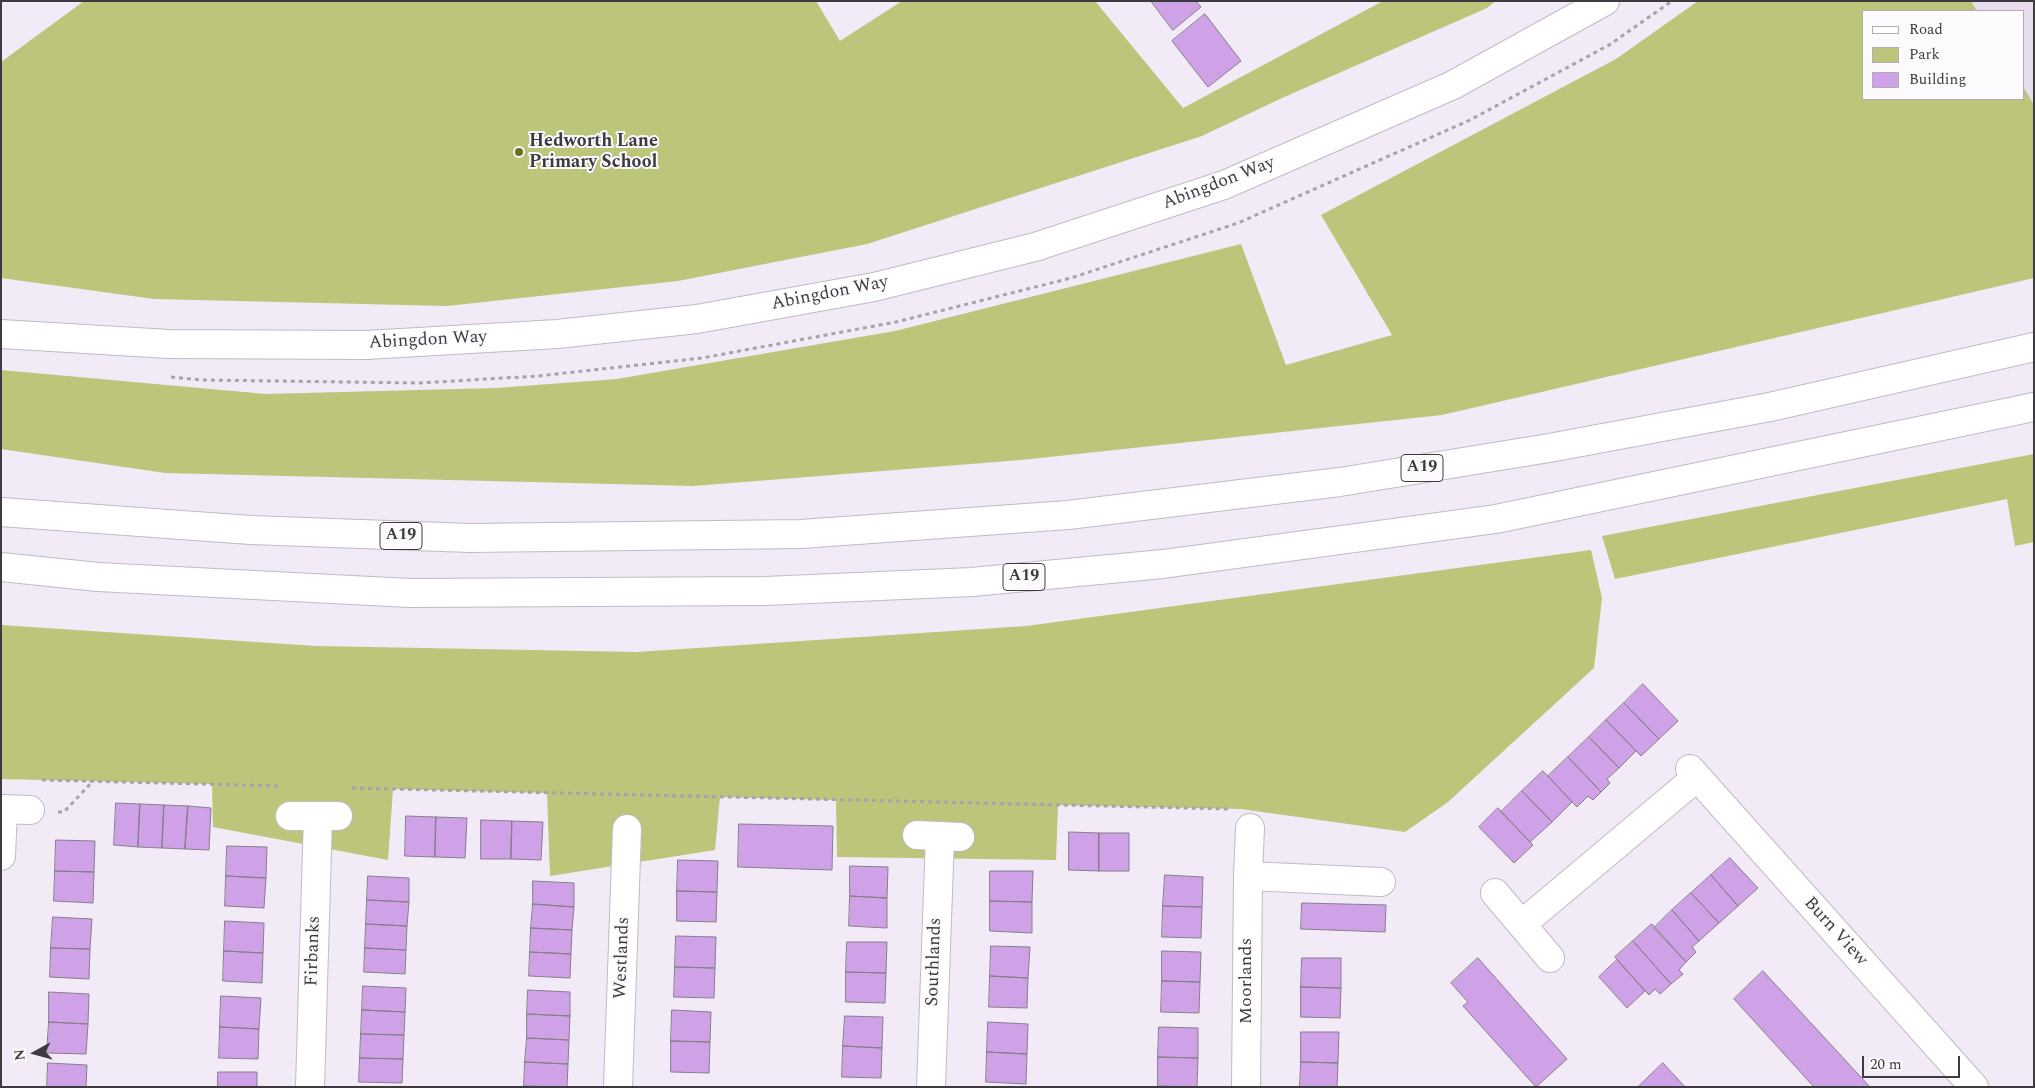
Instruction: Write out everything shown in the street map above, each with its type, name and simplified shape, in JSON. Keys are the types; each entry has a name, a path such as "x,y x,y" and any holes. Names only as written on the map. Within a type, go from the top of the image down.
{"main road":[{"name":"Abingdon Way","path":"1,334 169,344 366,345 423,342 557,334 697,319 874,287 1034,247 1224,185 1452,85 1605,1"},
{"name":"A19","path":"1,512 251,530 470,538 801,534 1068,514 1340,482 1549,448 1770,407 2034,347"},
{"name":"A19","path":"1,567 98,577 410,592 765,591 972,582 1163,564 1496,519 2034,407"},
{"name":"Burn View","path":"1522,924 1693,773 1974,1087"},
{"path":"1,856 12,810"},
{"name":"Firbanks","path":"290,816 328,816 310,1087"},
{"name":"Moorlands","path":"1246,1087 1250,828"},
{"name":"Westlands","path":"618,1087 627,829"},
{"name":"Southlands","path":"931,1087 939,836"},
{"path":"1248,876 1381,882"},
{"path":"1495,893 1550,958"}],"path":[{"path":"38,780 283,786"},
{"path":"12,810 64,812 92,782"},
{"path":"343,788 1241,809 1250,828"}],"shaded area":[{"path":"1934,1 2034,1 2034,185 2024,100 2025,10 1939,10"}],"green space":[{"name":"Hedworth Lane Primary School","path":"84,1 816,1 840,41 902,1 1095,1 1183,108 1383,1 1496,1 1487,8 1282,98 1202,136 867,244 678,281 447,306 154,299 1,278 1,62"},
{"path":"1698,1 1974,1 1972,3 1976,10 1862,10 1862,100 2025,100 2025,90 2034,105 2034,278 1442,415 1021,460 693,486 165,473 1,449 1,370 266,394 496,388 617,379 895,331 1241,244 1286,365 1392,335 1321,215 1616,59"},
{"path":"2034,454 2034,542 2015,546 2007,499 1615,579 1602,536"},
{"path":"1591,550 1602,598 1594,668 1448,802 1405,832 1241,809 1058,805 1056,860 837,857 836,800 720,797 715,850 550,876 547,793 393,789 388,860 213,827 212,784 1,779 1,625 316,646 637,652 1026,626"}],"building":[{"path":"1151,1 1196,1 1201,7 1173,30"},
{"path":"1205,14 1241,61 1208,87 1172,41"},
{"path":"1643,684 1678,721 1659,739 1624,703"},
{"path":"1624,703 1659,739 1641,756 1606,720"},
{"path":"1606,720 1636,751 1619,768 1589,737"},
{"path":"1589,737 1619,768 1607,779 1610,783 1601,792 1568,757"},
{"path":"1568,757 1601,792 1593,800 1588,796 1577,807 1548,776"},
{"path":"1543,771 1572,802 1552,822 1522,791"},
{"path":"1522,791 1552,822 1530,842 1501,812"},
{"path":"116,803 140,804 138,847 114,845"},
{"path":"140,804 164,805 162,848 138,847"},
{"path":"164,805 188,806 185,849 162,848"},
{"path":"188,806 211,808 209,850 185,849"},
{"path":"1498,808 1533,845 1514,863 1479,827"},
{"path":"406,816 436,817 435,857 405,856"},
{"path":"436,817 467,818 465,858 435,857"},
{"path":"481,820 512,821 511,859 481,859"},
{"path":"512,821 543,822 541,860 511,859"},
{"path":"739,824 833,826 832,870 738,867"},
{"path":"1069,832 1099,833 1099,871 1069,870"},
{"path":"1099,833 1129,833 1129,871 1099,871"},
{"path":"56,840 95,841 94,872 55,871"},
{"path":"227,846 267,847 266,878 226,876"},
{"path":"1730,858 1758,888 1738,906 1711,875"},
{"path":"678,860 718,861 717,892 677,891"},
{"path":"850,866 888,867 887,898 850,896"},
{"path":"55,871 94,872 93,903 54,901"},
{"path":"990,871 1033,871 1032,902 990,901"},
{"path":"1165,875 1203,877 1202,907 1163,906"},
{"path":"1711,875 1738,906 1719,923 1691,893"},
{"path":"226,876 266,878 264,908 225,906"},
{"path":"368,876 409,878 409,902 367,900"},
{"path":"533,881 574,883 574,907 533,904"},
{"path":"677,891 717,892 716,922 677,921"},
{"path":"1691,893 1719,923 1699,941 1672,910"},
{"path":"850,896 887,898 887,928 849,926"},
{"path":"367,900 409,902 407,926 366,924"},
{"path":"990,901 1032,902 1032,933 990,931"},
{"path":"1302,903 1386,905 1385,932 1301,929"},
{"path":"533,904 574,907 572,930 531,928"},
{"path":"1163,906 1202,907 1201,938 1162,937"},
{"path":"1672,910 1699,941 1692,947 1696,952 1686,962 1654,928"},
{"path":"53,917 92,919 90,949 51,948"},
{"path":"225,921 264,923 263,953 224,951"},
{"path":"366,924 407,926 406,950 365,948"},
{"path":"1652,924 1686,962 1679,970 1683,974 1671,984 1633,941"},
{"path":"531,928 572,930 571,954 530,952"},
{"path":"676,936 716,937 715,968 675,967"},
{"path":"1633,941 1671,984 1660,994 1655,989 1649,995 1615,957"},
{"path":"847,942 887,942 886,973 846,972"},
{"path":"991,946 1030,947 1028,978 990,976"},
{"path":"51,948 90,949 89,979 50,977"},
{"path":"365,948 406,950 405,974 364,972"},
{"path":"224,951 263,953 262,983 223,981"},
{"path":"1162,951 1201,952 1200,982 1162,981"},
{"path":"530,952 571,954 570,978 529,976"},
{"path":"1302,958 1341,958 1341,988 1301,987"},
{"path":"1478,958 1567,1059 1536,1087 1463,1006 1468,1002 1451,983"},
{"path":"1617,960 1645,991 1627,1008 1599,977"},
{"path":"675,967 715,968 714,998 674,997"},
{"path":"1763,971 1870,1087 1814,1087 1734,999"},
{"path":"846,972 886,973 885,1003 846,1002"},
{"path":"990,976 1028,978 1027,1008 989,1007"},
{"path":"1162,981 1200,982 1199,1013 1161,1012"},
{"path":"363,986 406,988 405,1012 362,1010"},
{"path":"1301,987 1341,988 1340,1018 1301,1017"},
{"path":"528,990 570,992 570,1016 527,1014"},
{"path":"49,992 89,994 88,1024 49,1022"},
{"path":"221,996 261,998 259,1029 220,1027"},
{"path":"362,1010 405,1012 404,1035 361,1034"},
{"path":"672,1010 711,1012 710,1042 671,1041"},
{"path":"527,1014 570,1016 569,1040 527,1038"},
{"path":"845,1016 883,1017 882,1048 843,1046"},
{"path":"49,1022 88,1024 86,1054 47,1053"},
{"path":"988,1022 1028,1024 1027,1054 987,1052"},
{"path":"220,1027 259,1029 258,1059 219,1058"},
{"path":"1159,1027 1198,1028 1198,1058 1158,1057"},
{"path":"1301,1032 1339,1032 1338,1063 1301,1062"},
{"path":"361,1034 404,1035 403,1059 360,1058"},
{"path":"527,1038 569,1040 568,1064 525,1062"},
{"path":"671,1041 710,1042 709,1073 671,1072"},
{"path":"843,1046 882,1048 881,1078 842,1077"},
{"path":"987,1052 1027,1054 1026,1084 986,1082"},
{"path":"1158,1057 1198,1058 1197,1087 1158,1086"},
{"path":"360,1058 403,1059 402,1083 359,1082"},
{"path":"525,1062 568,1064 567,1087 524,1086"},
{"path":"1301,1062 1338,1063 1337,1087 1300,1087"},
{"path":"48,1063 87,1065 86,1087 47,1087"},
{"path":"1663,1063 1685,1087 1638,1087"},
{"path":"218,1072 257,1072 257,1087 218,1087"}],"place":[{"name":"Hedworth Lane Primary School","path":"519,152"}]}
